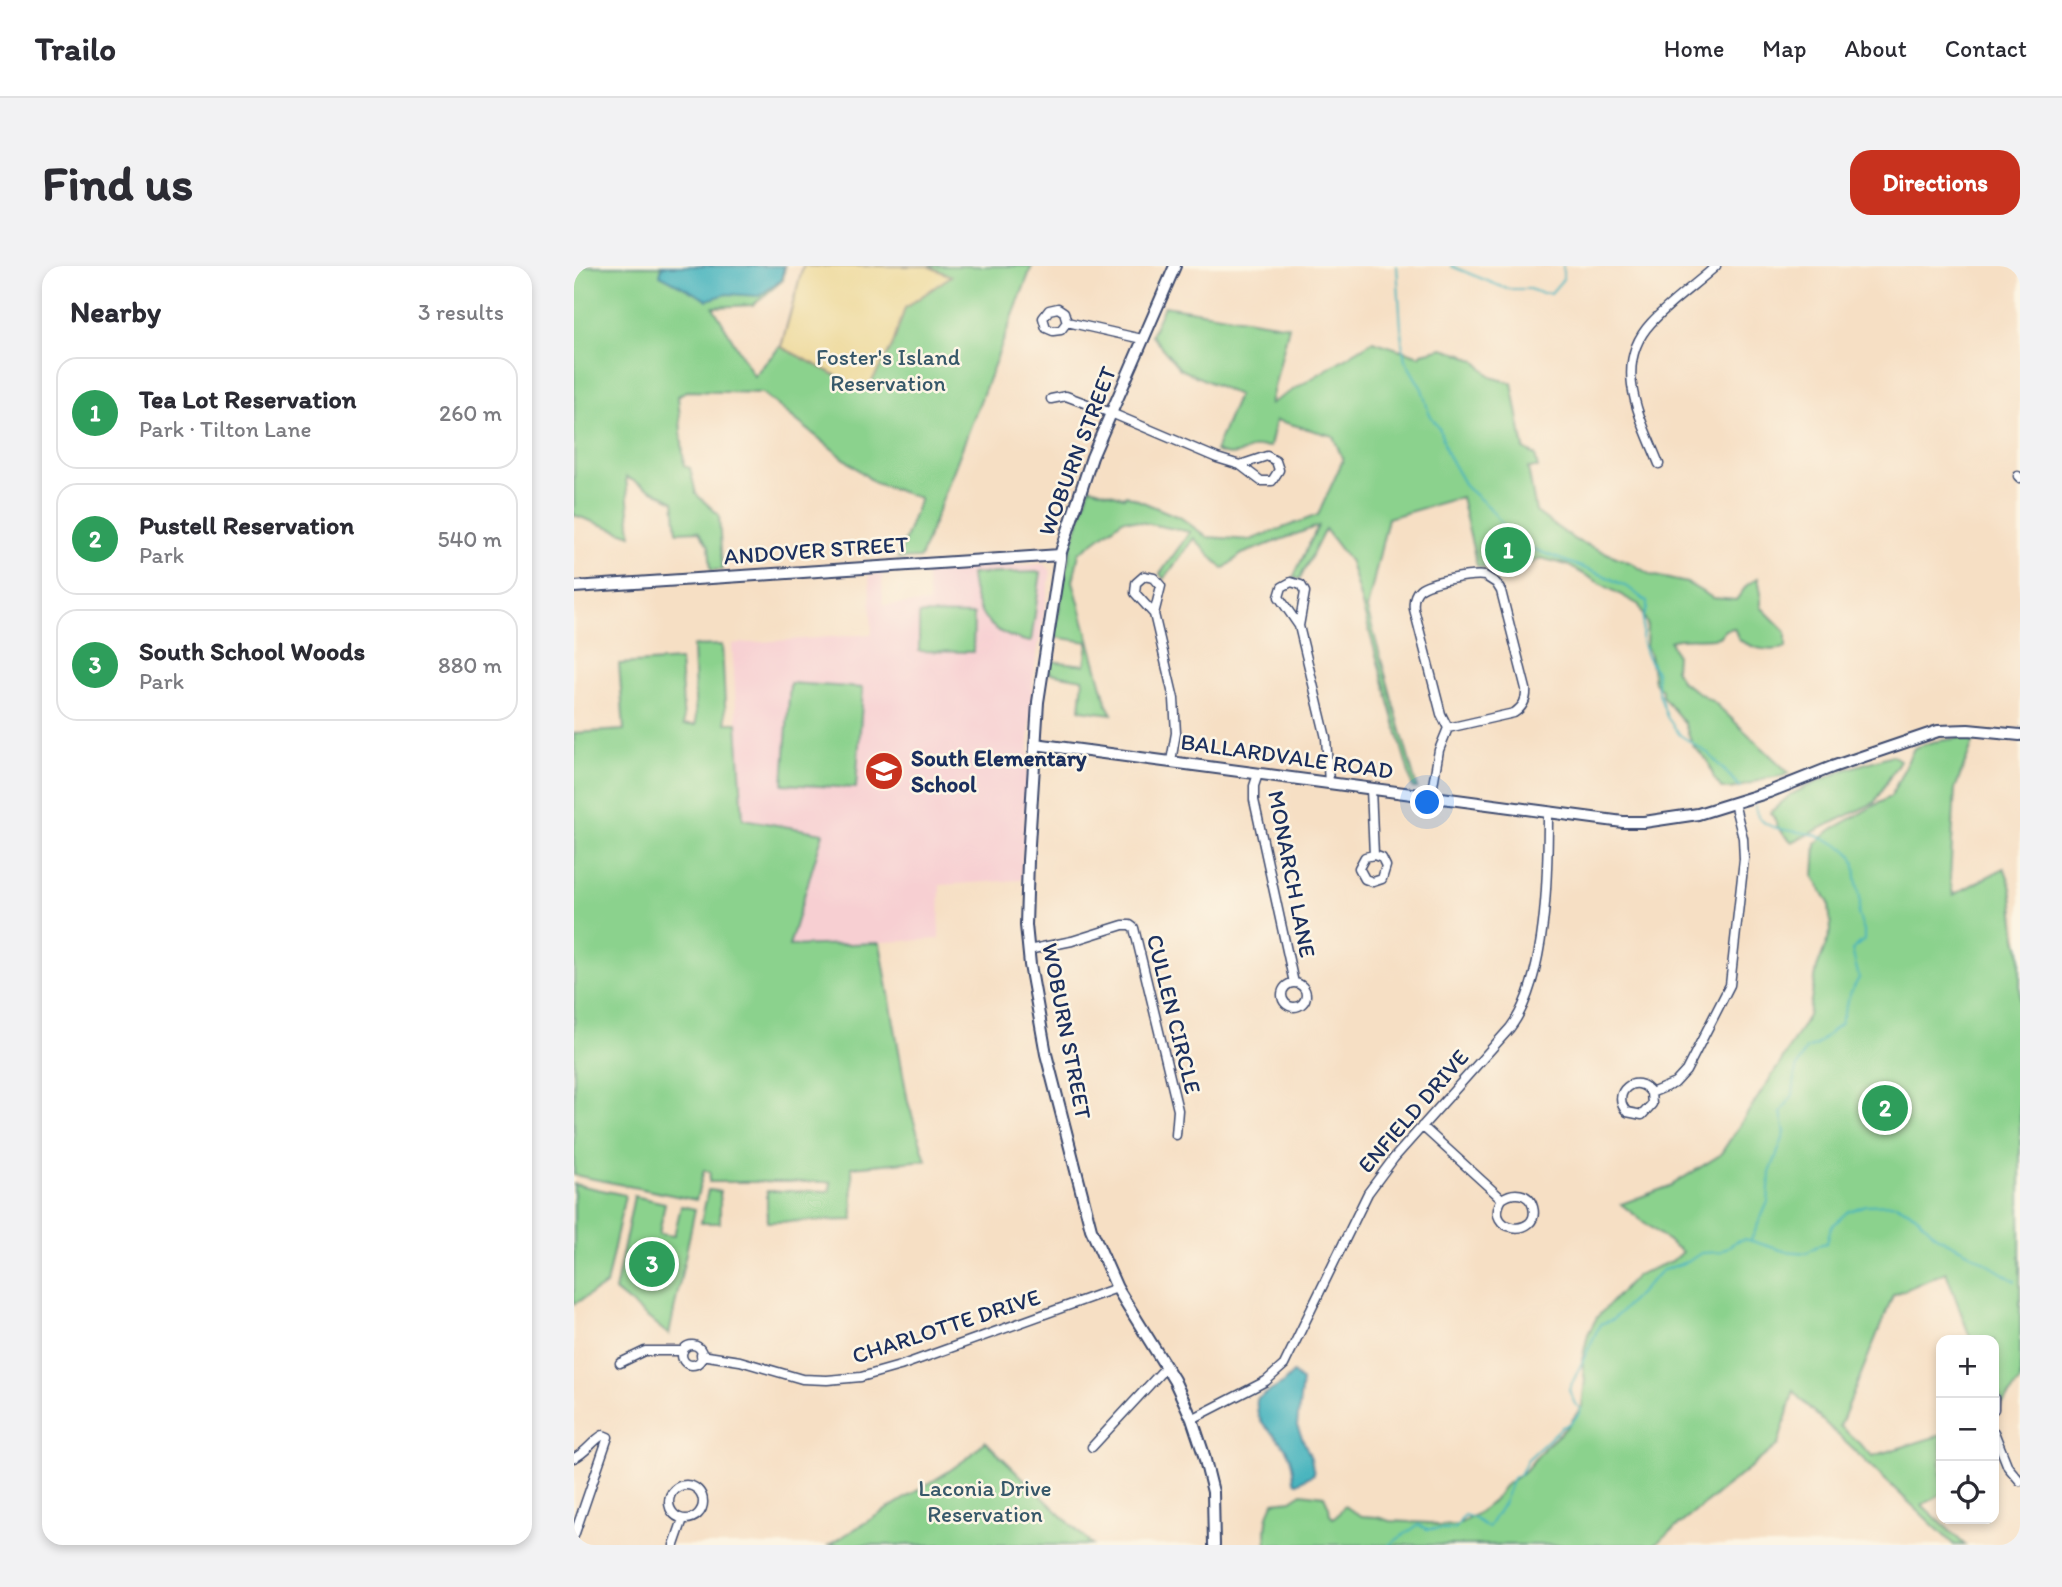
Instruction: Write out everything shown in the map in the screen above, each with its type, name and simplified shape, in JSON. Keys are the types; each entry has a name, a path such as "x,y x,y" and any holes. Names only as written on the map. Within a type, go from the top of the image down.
{"street":[{"name":"WOBURN STREET","path":"1175,266 1092,457 1060,555 1042,662 1026,897 1028,950 1046,1057 1083,1200 1097,1246 1117,1288 1166,1367 1192,1419 1213,1492 1214,1545"},
{"path":"1660,464 1633,396 1630,378 1634,355 1642,334 1653,321 1716,266"},
{"path":"1067,322 1142,339"},
{"path":"1051,399 1066,396 1111,413 1217,458 1240,465 1264,482 1274,479 1279,470 1276,460 1267,456 1240,465"},
{"name":"ANDOVER STREET","path":"574,587 1060,555"},
{"path":"1154,614 1135,593 1136,583 1144,576 1154,578 1161,586 1154,614 1174,699 1176,733 1171,761"},
{"path":"1431,797 1439,750 1448,729 1441,714 1414,601 1417,593 1427,585 1485,576 1496,583 1501,591 1526,698 1514,713 1448,729"},
{"path":"1299,626 1305,592 1299,584 1289,583 1281,589 1280,599 1299,626 1326,738 1329,783"},
{"name":"BALLARDVALE ROAD","path":"1035,744 1607,821 1644,822 1698,814 1734,803 1938,731 1968,730 2020,735"},
{"name":"MONARCH LANE","path":"1258,774 1254,786 1254,800 1294,983"},
{"path":"1371,789 1374,855"},
{"path":"1651,1093 1675,1083 1686,1071 1730,985 1744,859 1743,838 1734,803"},
{"name":"ENFIELD DRIVE","path":"1192,1419 1258,1386 1284,1365 1368,1193 1394,1157 1510,1028 1526,1003 1545,908 1548,813"},
{"name":"CULLEN CIRCLE","path":"1028,950 1072,941 1123,925 1134,928 1178,1110 1177,1135"},
{"path":"1634,1083 1644,1085 1651,1093 1650,1108 1642,1115 1631,1115 1623,1109 1621,1093 1624,1088 1634,1083"},
{"path":"1422,1126 1502,1199"},
{"path":"1513,1194 1524,1195 1534,1210 1531,1221 1516,1228 1505,1225 1499,1216 1502,1199 1513,1194"},
{"name":"CHARLOTTE DRIVE","path":"701,1355 740,1361 802,1379 849,1379 900,1366 1117,1288"},
{"name":"CHARLOTTE DRIVE","path":"620,1363 651,1350 682,1351 687,1346 694,1345 699,1348 701,1355 697,1363 689,1364 683,1359 682,1351"},
{"path":"1092,1447 1166,1367"},
{"path":"574,1458 586,1452 601,1436 606,1435 608,1438 574,1536"},
{"path":"1999,1444 2010,1472 2020,1481"},
{"path":"689,1485 700,1492 703,1505 696,1516 683,1519 672,1511 669,1499 676,1487 689,1485"},
{"path":"674,1545 683,1519"}],"shaded area":[{"name":"South Elementary School","path":"1044,564 1051,571 1033,678 1021,880 940,885 939,939 789,947 823,833 743,819 732,644 872,634 869,575 882,574 883,605 929,603 926,571"}],"green space":[{"name":"Foster's Island Reservation","path":"574,266 785,266 783,280 753,305 713,307 754,376 852,266 1032,266 920,558 898,559 920,498 875,483 762,393 686,391 678,396 684,466 690,468 696,494 719,515 722,570 711,570 709,546 698,531 677,532 674,501 626,477 631,535 574,515"},
{"path":"1164,306 1289,326 1270,404 1373,341 1420,356 1422,353 1443,348 1476,361 1491,377 1512,383 1524,449 1535,455 1538,468 1528,468 1536,512 1575,540 1631,563 1651,575 1687,583 1713,598 1736,600 1747,585 1758,578 1761,607 1786,632 1786,648 1767,650 1751,646 1739,640 1734,628 1725,630 1719,637 1670,641 1676,655 1675,669 1682,682 1715,703 1789,773 1722,789 1714,778 1708,761 1693,746 1684,722 1654,682 1646,646 1647,624 1639,605 1567,565 1541,558 1503,579 1492,569 1477,566 1461,497 1388,518 1367,609 1417,788 1413,788 1350,562 1325,529 1300,579 1293,578 1318,526 1242,554 1223,569 1194,538 1164,579 1160,574 1190,532 1124,519 1079,553 1073,581 1107,705 1112,714 1080,710 1083,679 1049,673 1051,661 1085,665 1088,642 1054,637 1071,547 1090,487 1124,497 1126,495 1181,518 1207,537 1250,540 1318,515 1343,460 1333,436 1276,420 1270,447 1255,447 1232,455 1215,451 1238,395 1180,369 1151,335"},
{"path":"1041,572 1031,642 1005,634 987,621 976,601 971,574"},
{"path":"919,614 974,615 973,652 919,651"},
{"path":"722,645 726,723 737,723 743,819 823,833 789,946 880,943 908,1102 926,1160 852,1167 853,1220 767,1222 767,1191 830,1191 831,1182 709,1182 710,1172 704,1170 696,1200 574,1175 574,733 624,730 619,664 680,660 684,725 696,725 693,646"},
{"path":"790,683 863,688 856,788 783,784"},
{"path":"1975,738 1955,789 1950,879 1953,895 2004,868 2010,886 2020,950 2020,1381 2002,1405 1999,1394 1999,1335 1969,1335 1946,1272 1893,1295 1840,1426 1873,1456 1936,1437 1936,1497 1922,1505 1936,1518 1936,1524 1942,1524 1965,1545 1954,1545 1800,1399 1794,1390 1778,1445 1654,1545 1267,1545 1267,1523 1274,1502 1291,1500 1302,1493 1324,1496 1333,1518 1344,1506 1362,1516 1390,1521 1457,1525 1493,1501 1504,1486 1525,1471 1545,1447 1568,1426 1582,1406 1585,1380 1582,1360 1588,1334 1597,1317 1637,1275 1672,1261 1682,1252 1621,1204 1670,1186 1720,1155 1808,1016 1817,968 1831,931 1829,903 1814,877 1816,843 1831,830 1891,796 1914,748 1932,742"},
{"path":"1892,755 1900,760 1874,803 1792,842 1779,829 1771,812 1790,795 1844,770"},
{"path":"574,1184 625,1195 606,1285 574,1304"},
{"path":"708,1190 720,1191 720,1223 701,1223"},
{"path":"634,1196 665,1203 659,1234 674,1236 681,1206 695,1209 669,1335 615,1291"},
{"name":"Laconia Drive Reservation","path":"985,1441 1092,1545 829,1545 949,1471"}],"sand":[{"path":"803,266 928,266 951,276 905,308 892,347 866,391 781,347"}],"water":[{"path":"662,266 784,266 781,280 759,296 727,294 707,300 660,275"},
{"path":"1293,1373 1302,1381 1297,1426 1311,1458 1314,1474 1297,1483 1294,1481 1286,1449 1262,1422 1257,1408 1257,1399 1282,1384"}],"waterway":[{"path":"1397,266 1405,360 1422,389 1447,454 1466,487 1489,507 1517,543 1605,576 1629,588 1647,602 1642,641 1656,672 1658,691 1667,717 1680,735 1709,754 1740,787"},
{"path":"1451,266 1507,289 1529,289 1541,293 1551,293 1563,279 1563,266"},
{"path":"1751,1240 1768,1202 1770,1173 1785,1133 1781,1112 1793,1095 1796,1069 1806,1049 1815,1046 1840,1024 1850,994 1859,978 1852,950 1864,940 1864,930 1858,914 1860,895 1855,864 1847,850 1815,835 1771,826 1763,822 1755,807"},
{"path":"1389,1545 1418,1525 1427,1529 1455,1529 1464,1515 1474,1518 1488,1528 1504,1502 1513,1478 1521,1473 1527,1460 1580,1412 1581,1409 1575,1404 1569,1390 1600,1324 1612,1320 1661,1271 1689,1261 1701,1253 1720,1252 1745,1239 1784,1251 1807,1253 1818,1245 1827,1243 1831,1227 1847,1212 1865,1205 1895,1204 1915,1214 1936,1236 2015,1281"}],"place":[{"name":"Tea Lot Reservation","path":"1508,550"},
{"name":"South Elementary School","path":"884,771"},
{"name":"Pustell Reservation","path":"1885,1108"},
{"name":"South School Woods","path":"652,1264"}]}
